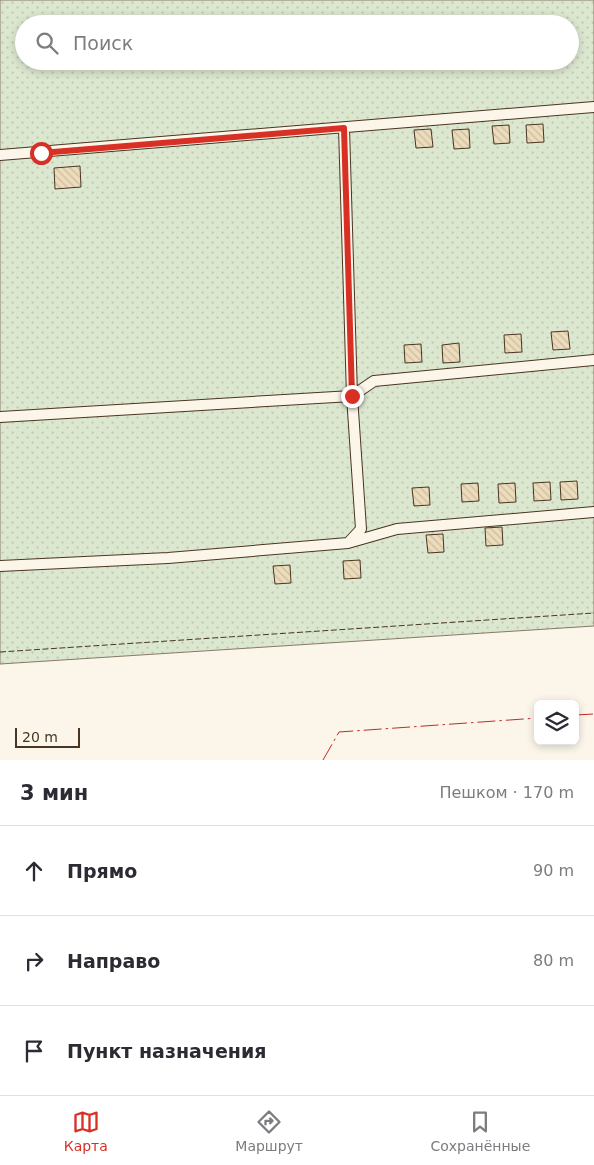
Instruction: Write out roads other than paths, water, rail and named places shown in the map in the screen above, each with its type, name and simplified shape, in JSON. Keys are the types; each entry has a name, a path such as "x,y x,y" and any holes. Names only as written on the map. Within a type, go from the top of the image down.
{"lane":[{"path":"0,155 594,107"},
{"path":"344,128 352,396 361,528 348,543"},
{"path":"0,417 352,396 374,381 594,360"},
{"path":"0,566 168,558 348,543 397,529 594,512"}]}
